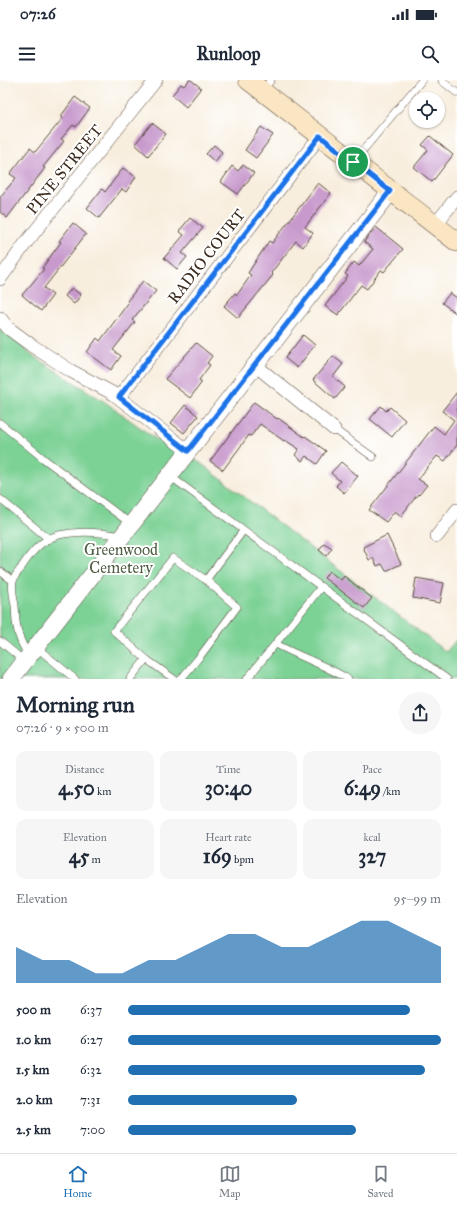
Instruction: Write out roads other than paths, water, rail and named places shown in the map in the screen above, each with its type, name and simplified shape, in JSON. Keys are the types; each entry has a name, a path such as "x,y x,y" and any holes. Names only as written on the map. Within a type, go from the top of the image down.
{"main road":[{"path":"261,84 320,136 457,242"}],"street":[{"name":"PINE STREET","path":"0,279 25,244 156,80"},
{"name":"RADIO COURT","path":"119,397 320,136"},
{"path":"11,679 390,191"},
{"path":"435,225 457,197"},
{"path":"0,318 8,328 31,345 71,371 119,397 188,451"},
{"path":"255,365 334,429"},
{"path":"438,536 457,510"}],"lane":[{"path":"353,162 422,80"},
{"path":"442,80 457,93"},
{"path":"0,423 127,530"},
{"path":"334,429 373,457"},
{"path":"169,476 447,679"},
{"path":"0,499 49,538"},
{"path":"29,655 20,639 16,627 13,581 29,555 49,538 58,535 81,532 127,530"},
{"path":"206,580 243,531"},
{"path":"174,679 146,659 114,631 174,558 206,580 237,607 181,679"},
{"path":"0,571 13,581"},
{"path":"247,679 321,587"},
{"path":"0,641 75,679"},
{"path":"276,644 297,655 333,670 348,679"},
{"path":"130,679 146,659"}],"park label":[{"name":"Greenwood Cemetery","path":"121,558"}]}
